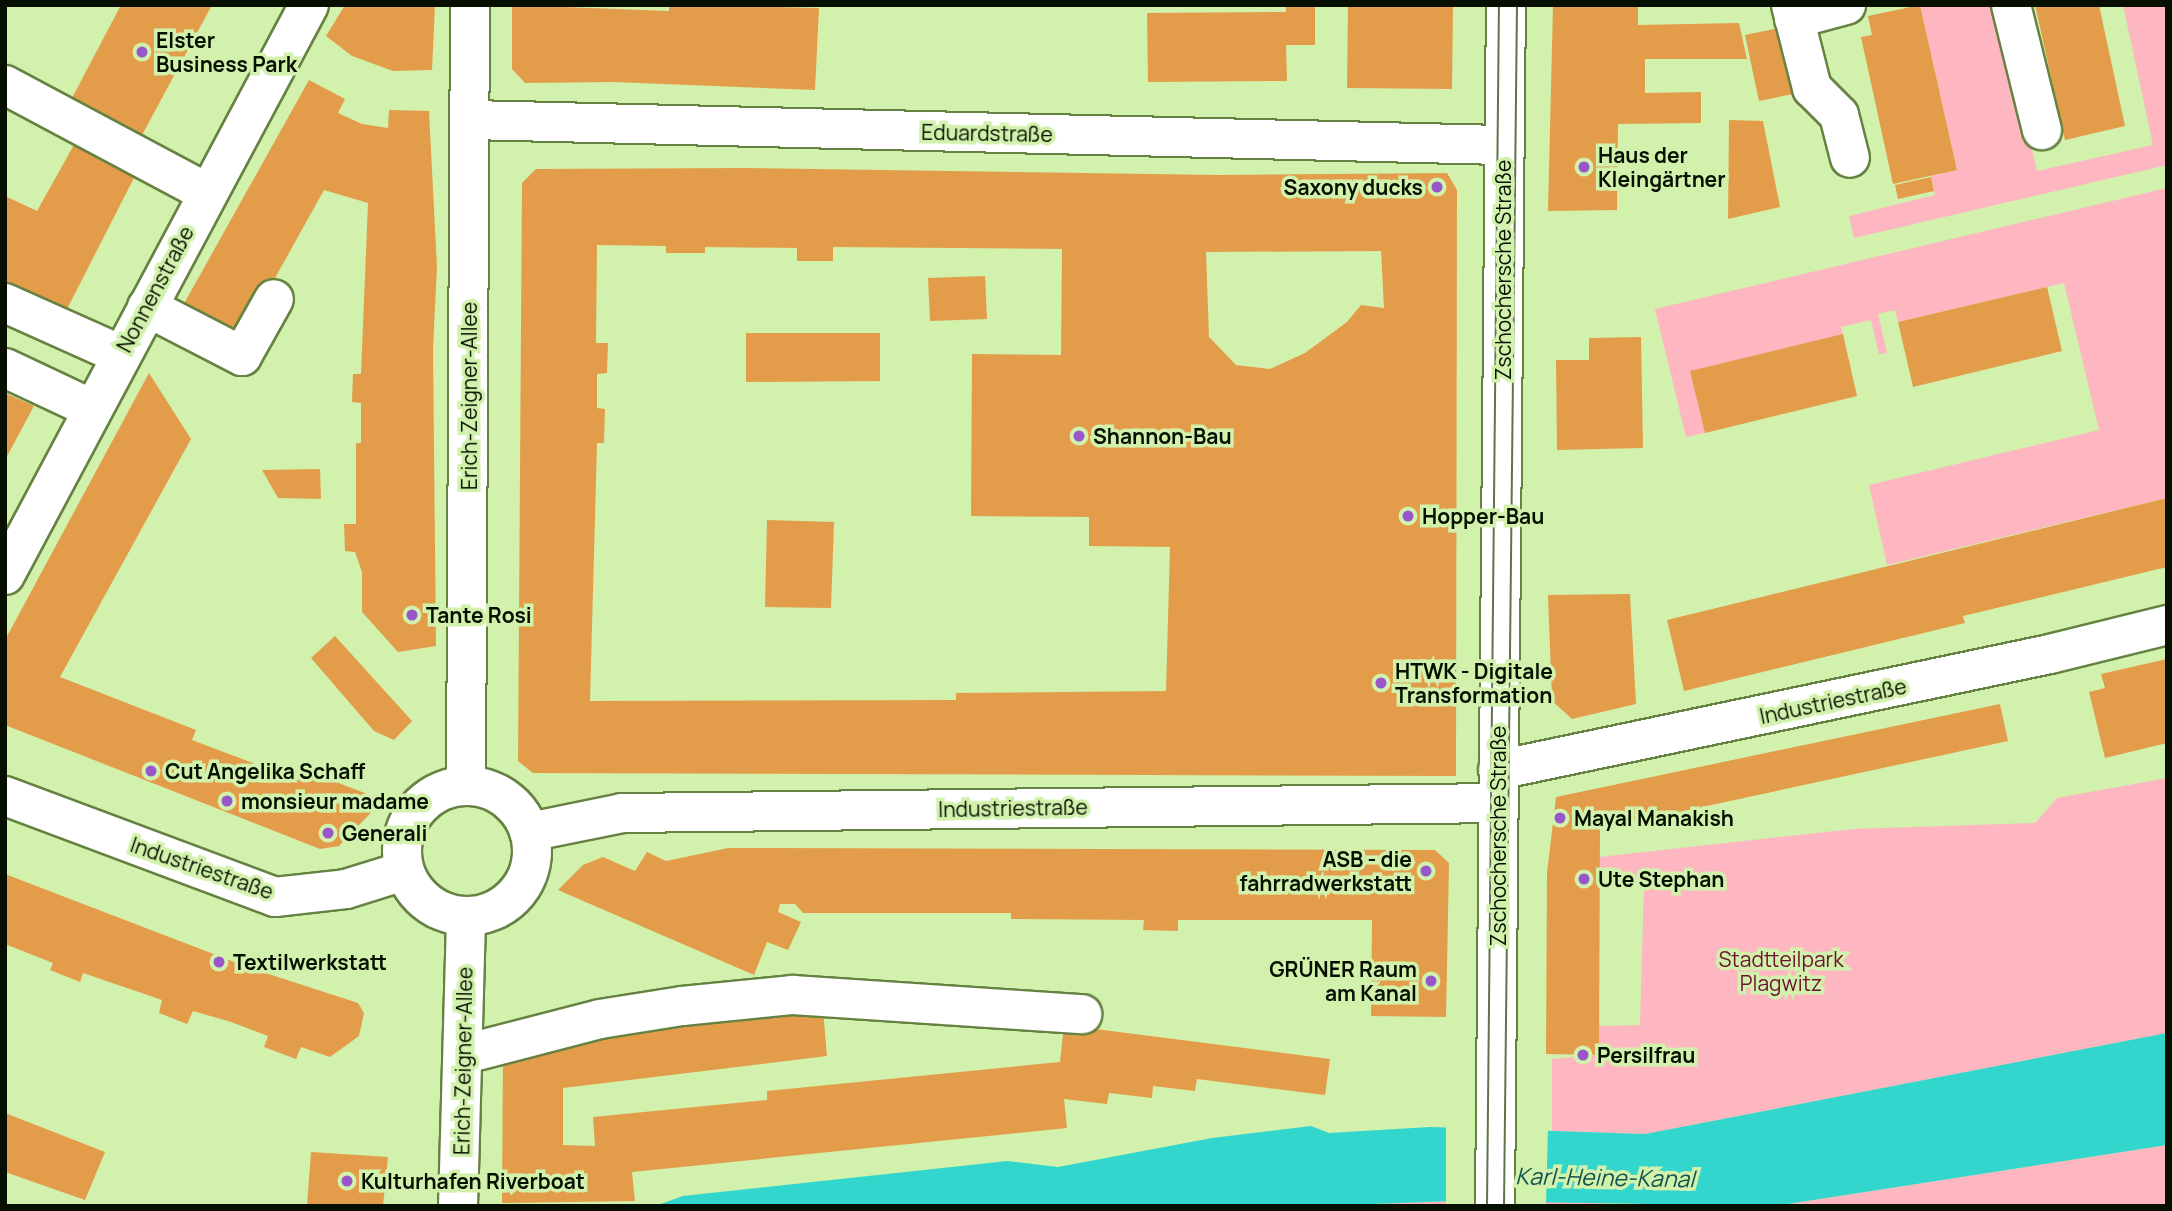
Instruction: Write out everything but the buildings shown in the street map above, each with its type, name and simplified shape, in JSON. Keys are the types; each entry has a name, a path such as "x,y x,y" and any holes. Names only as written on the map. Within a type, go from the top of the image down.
{"street":[{"name":"Nonnenstraße","path":"5,575 309,5"},
{"name":"Erich-Zeigner-Allee","path":"466,786 470,5"},
{"name":"Zschochersche Straße","path":"1495,1206 1506,5"},
{"path":"1846,5 1792,12 1812,88 1839,115 1850,158"},
{"path":"2011,5 2042,130"},
{"path":"5,85 207,193"},
{"name":"Eduardstraße","path":"471,120 1504,145"},
{"path":"147,307 242,356 274,299"},
{"path":"5,303 121,355"},
{"path":"5,368 92,409"},
{"name":"Industriestraße","path":"529,832 622,813 1498,787 2167,625"},
{"path":"466,786 505,798 529,832 531,863 519,892 504,906 466,917 428,904 404,871 403,834 412,816 444,789 466,786"},
{"name":"Industriestraße","path":"5,796 275,897 346,889 404,871"},
{"name":"Erich-Zeigner-Allee","path":"458,1206 465,1054 466,917"},
{"path":"465,1054 558,1027 614,1017 793,995 1082,1014"}],"green space":[{"path":"1920,5 1997,5 2037,171 2153,145 2123,5 2167,5 2167,165 1854,238 1849,216 1935,195 1931,176 1957,170"},
{"path":"2167,188 2167,498 1887,565 1869,485 2099,430 2064,283 1898,322 1895,310 1878,314 1887,353 1879,354 1871,320 1841,327 1843,334 1705,433 1686,437 1655,309"},
{"name":"Stadtteilpark Plagwitz","path":"2167,778 2167,1033 1645,1134 1552,1131 1552,1059 1599,1055 1599,1026 1640,1025 1644,882 1599,878 1599,857 1853,829 2035,823 2057,798"},
{"path":"2167,1145 2167,1206 1774,1206"},
{"name":"Karl-Heine-Kanal","path":"1454,1201 1568,1202 1654,1206 1322,1206"}],"water":[{"path":"2167,1033 2167,1145 1774,1206 1454,1201 1322,1206 655,1206 683,1196 1007,1161 1058,1167 1212,1138 1311,1126 1329,1133 1430,1127 1645,1134"}],"pier":[{"path":"1446,1124 1548,1127 1546,1205 1446,1204"}],"tram line":[{"path":"1487,1206 1499,5"},
{"path":"1504,1206 1517,5"}],"place":[{"name":"Elster Business Park","path":"142,52"},
{"name":"Haus der Kleingärtner","path":"1584,167"},
{"name":"Saxony ducks","path":"1437,187"},
{"name":"Shannon-Bau","path":"1079,436"},
{"name":"Hopper-Bau","path":"1408,516"},
{"name":"Tante Rosi","path":"412,615"},
{"name":"HTWK - Digitale Transformation","path":"1381,683"},
{"name":"Cut Angelika Schaff","path":"151,771"},
{"name":"monsieur madame","path":"227,801"},
{"name":"Mayal Manakish","path":"1560,818"},
{"name":"Generali","path":"328,833"},
{"name":"ASB - die fahrradwerkstatt","path":"1426,871"},
{"name":"Ute Stephan","path":"1584,879"},
{"name":"Textilwerkstatt","path":"219,962"},
{"name":"GRÜNER Raum am Kanal","path":"1431,981"},
{"name":"Persilfrau","path":"1583,1055"},
{"name":"Kulturhafen Riverboat","path":"347,1181"}]}
